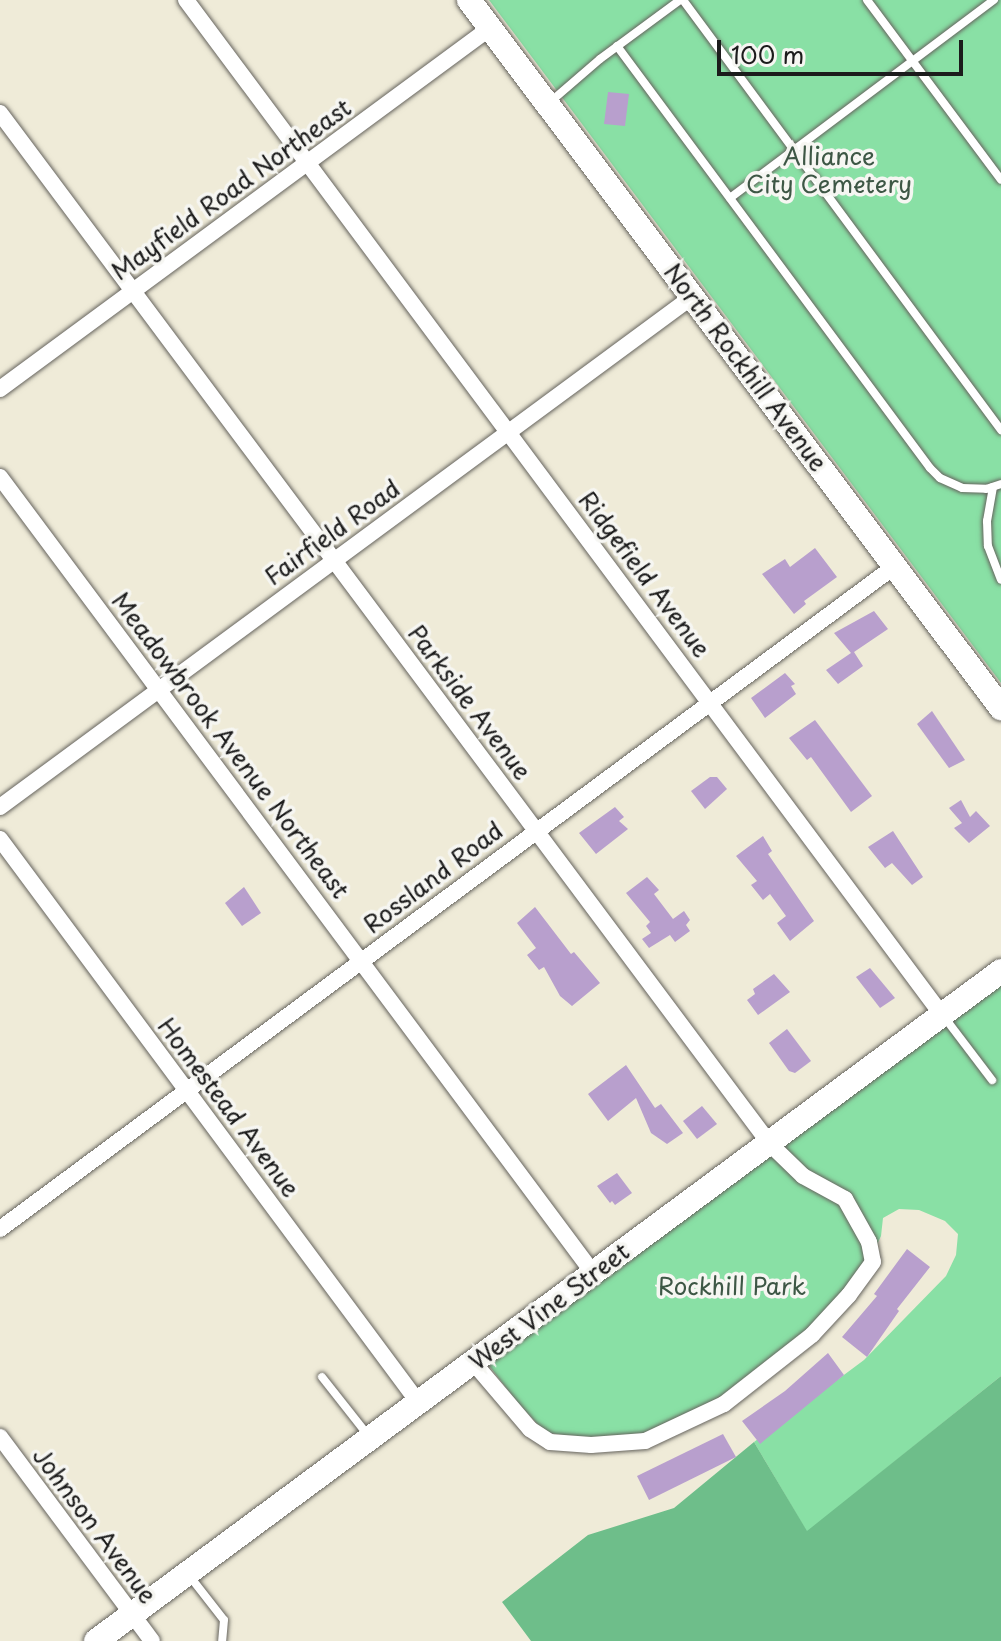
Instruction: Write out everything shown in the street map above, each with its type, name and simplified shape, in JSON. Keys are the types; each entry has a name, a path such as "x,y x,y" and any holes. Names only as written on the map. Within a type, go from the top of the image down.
{"street":[{"name":"Ridgefield Avenue","path":"186,0 942,1015"},
{"name":"North Rockhill Avenue","path":"469,0 1001,708"},
{"name":"Mayfield Road Northeast","path":"0,389 490,28"},
{"name":"Parkside Avenue","path":"0,113 769,1143 803,1176 845,1199 858,1218 873,1262 849,1295 812,1335 724,1404 680,1427 635,1444 550,1442 530,1429 473,1362"},
{"name":"Fairfield Road","path":"0,807 693,296"},
{"name":"Meadowbrook Avenue Northeast","path":"0,477 593,1273"},
{"name":"Rossland Road","path":"0,1229 895,566"},
{"name":"Homestead Avenue","path":"0,839 418,1402"},
{"name":"West Vine Street","path":"96,1641 1001,971"},
{"name":"Johnson Avenue","path":"0,1437 152,1641"}],"lane":[{"path":"548,104 617,46 681,0 1001,430"},
{"path":"867,0 1001,180"},
{"path":"730,198 994,0"},
{"path":"617,46 930,468 951,485 973,490 997,485 987,521 988,546 1001,580"},
{"path":"942,1015 992,1080"},
{"path":"322,1377 370,1438"},
{"path":"187,1573 224,1620 222,1641"}],"green space":[{"name":"Alliance City Cemetery","path":"489,0 1001,0 1001,683"},
{"name":"Rockhill Park","path":"1001,983 1001,1376 807,1532 754,1442 864,1360 946,1276 956,1255 958,1234 945,1221 919,1210 899,1209 883,1218 881,1236 870,1259 819,1324 726,1394 652,1435 579,1438 545,1432 518,1403 487,1363"},
{"path":"1001,1376 1001,1641 531,1641 502,1602 588,1535 674,1508 754,1442 807,1531"}],"building":[{"path":"608,92 629,94 625,126 604,124"},
{"path":"815,548 837,577 804,601 806,604 794,614 762,574 785,559 790,567"},
{"path":"874,611 888,629 854,652 863,666 838,684 826,670 851,653 834,633"},
{"path":"785,673 795,684 791,686 796,694 765,718 751,698"},
{"path":"932,711 965,760 949,768 917,724"},
{"path":"815,720 872,796 851,812 811,757 807,760 789,738"},
{"path":"710,777 717,777 727,789 705,809 691,791"},
{"path":"961,800 970,817 976,811 990,826 969,843 954,828 962,823 949,808"},
{"path":"615,807 624,817 619,821 628,829 596,854 579,833"},
{"path":"893,831 923,877 912,885 892,863 885,868 868,847"},
{"path":"763,836 772,851 768,854 814,921 790,941 777,923 786,916 770,894 763,900 751,885 757,881 736,856"},
{"path":"647,877 659,890 654,894 673,919 684,911 690,920 686,925 690,931 675,942 670,935 649,948 642,939 651,933 646,926 650,922 626,893"},
{"path":"244,887 261,913 242,926 225,903"},
{"path":"535,907 571,954 574,952 600,983 572,1006 560,996 544,967 539,970 527,955 536,948 517,923"},
{"path":"870,968 895,998 880,1008 856,977"},
{"path":"774,974 790,992 758,1015 747,1000 755,994 753,989"},
{"path":"787,1029 811,1061 795,1073 789,1071 769,1043"},
{"path":"626,1065 655,1108 661,1104 683,1133 667,1144 651,1133 636,1098 608,1121 588,1094"},
{"path":"702,1106 717,1124 697,1139 683,1121"},
{"path":"617,1173 632,1193 615,1205 597,1186"},
{"path":"907,1249 930,1267 897,1309 899,1311 867,1357 842,1337 877,1296 874,1294"},
{"path":"828,1353 844,1375 760,1444 742,1421 785,1391"},
{"path":"723,1434 736,1457 649,1500 637,1476"}]}
